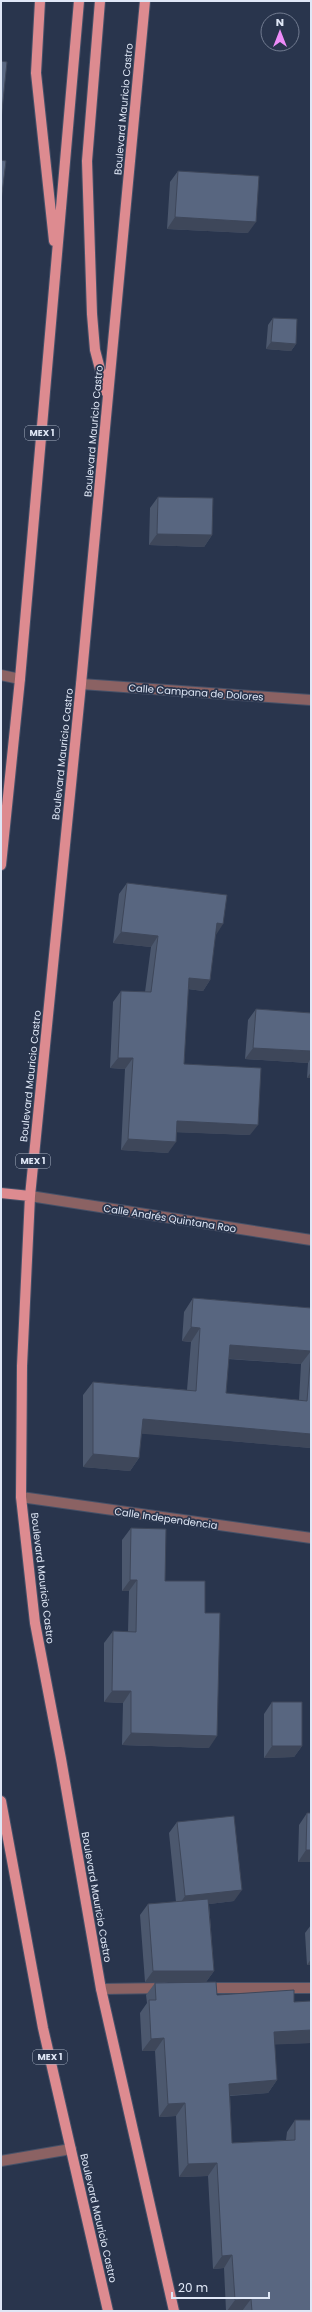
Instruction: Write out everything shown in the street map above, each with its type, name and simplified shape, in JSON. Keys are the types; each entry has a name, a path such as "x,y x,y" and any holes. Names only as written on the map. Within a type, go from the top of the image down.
{"main road":[{"path":"40,1 36,73 56,264"},
{"name":"MEX 1","path":"1,865 20,679 79,1"},
{"path":"100,1 87,168 92,314 95,350 108,398"},
{"name":"Boulevard Mauricio Castro","path":"145,1 81,684 30,1196 22,1366 21,1497 35,1624 61,1759 100,1989 174,2311"},
{"path":"1,1193 30,1196"},
{"name":"Boulevard Mauricio Castro","path":"1,1801 43,2028 108,2311"}],"street":[{"path":"1,675 20,679"},
{"name":"Calle Campana de Dolores","path":"81,684 311,700"},
{"name":"Calle Andrés Quintana Roo","path":"30,1196 311,1240"},
{"name":"Calle Independencia","path":"21,1497 311,1538"},
{"path":"100,1989 178,1988"},
{"path":"194,1988 311,1988"},
{"path":"1,2161 71,2149"}],"building":[{"path":"1,61 7,62 1,120"},
{"path":"1,160 6,161 1,201"},
{"path":"178,171 259,176 256,222 175,217"},
{"path":"273,318 297,319 296,344 271,342"},
{"path":"158,497 213,498 212,535 157,534"},
{"path":"127,883 227,895 223,924 217,923 210,980 189,978 184,1064 261,1068 258,1125 177,1121 176,1142 128,1139 133,1058 118,1058 121,991 151,992 158,936 121,932"},
{"path":"256,1009 311,1013 311,1051 253,1048"},
{"path":"193,1298 311,1308 311,1351 311,1434 143,1419 139,1458 93,1454 93,1382 196,1391 200,1328 191,1327","holes":["230,1345 311,1351 307,1401 226,1393"]},
{"path":"131,1528 166,1529 165,1581 205,1581 205,1613 220,1613 217,1736 131,1733 131,1691 112,1691 113,1631 136,1632 137,1580 130,1580"},
{"path":"272,1702 302,1702 302,1746 272,1746"},
{"path":"307,1813 311,1813 311,1850 306,1850"},
{"path":"234,1816 242,1890 185,1896 177,1822"},
{"path":"208,1899 214,1971 153,1971 148,1904"},
{"path":"216,1982 217,1995 294,1990 294,2002 311,2001 311,2030 274,2032 277,2080 229,2084 232,2143 295,2140 295,2120 311,2120 311,2311 252,2311 251,2299 235,2300 232,2255 222,2256 217,2163 188,2164 185,2103 168,2104 164,2038 151,2039 149,2000 156,2000 155,1983"}]}
